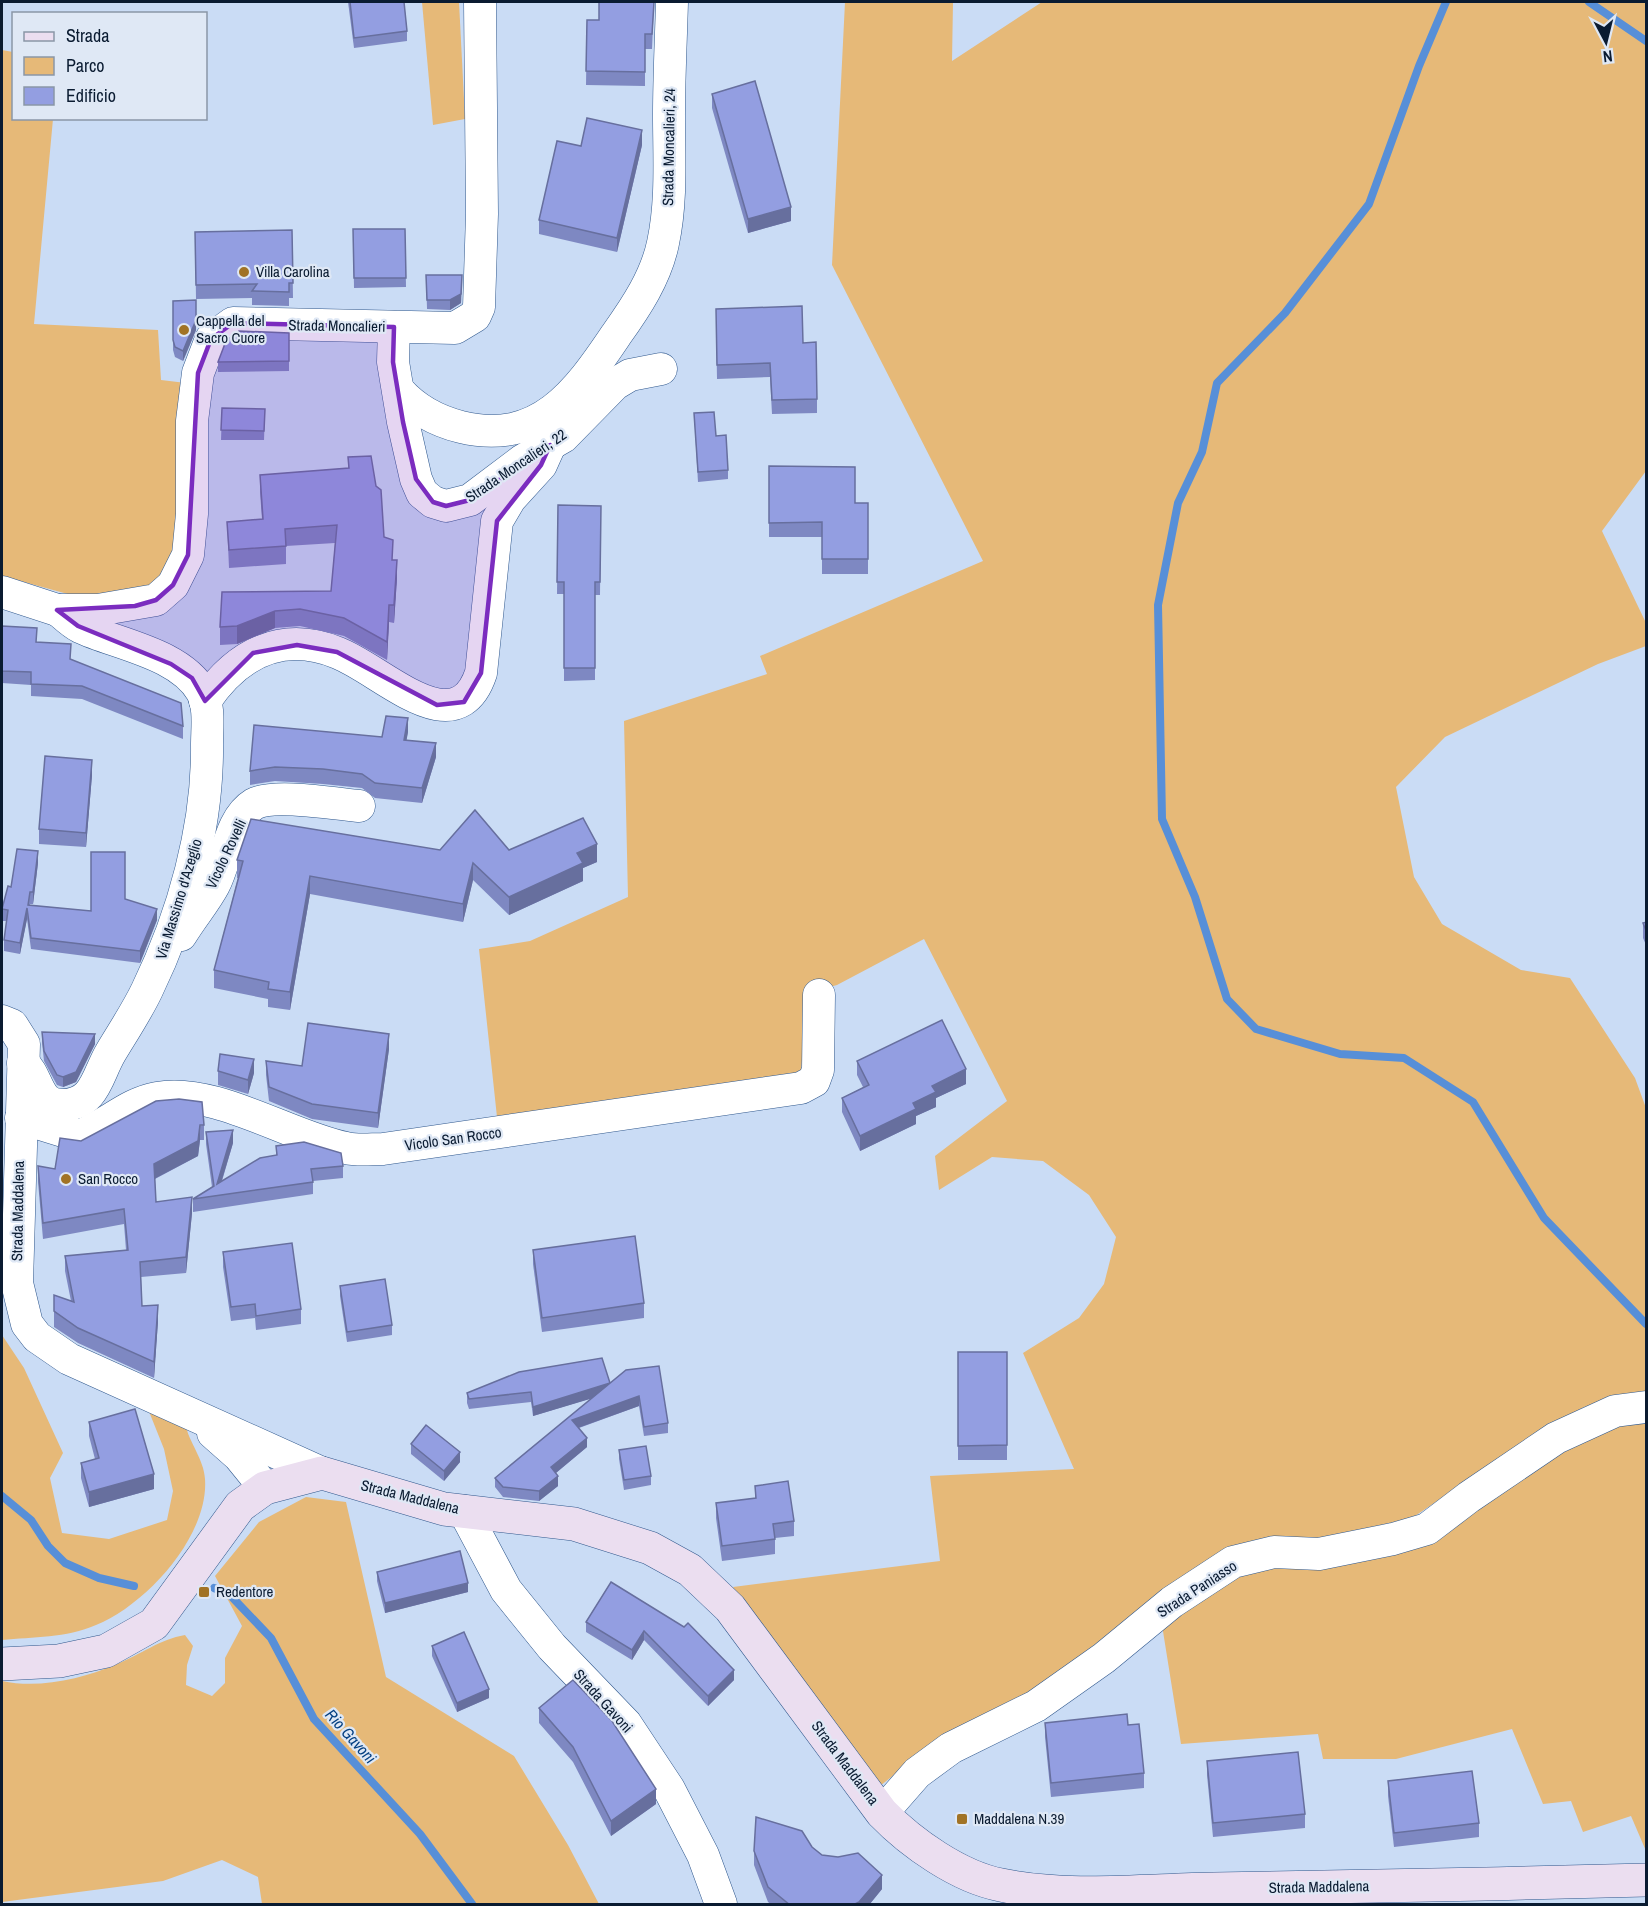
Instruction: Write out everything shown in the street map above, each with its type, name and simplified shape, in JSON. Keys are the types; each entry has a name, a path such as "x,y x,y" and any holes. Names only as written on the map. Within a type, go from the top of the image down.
{"street":[{"name":"Strada Moncalieri","path":"2,592 57,610 98,610 135,606 156,600 173,585 188,555 192,514 192,421 198,373 211,339 233,323 455,328 475,316 478,307 482,214 480,2"},
{"name":"Strada Moncalieri, 24","path":"399,391 412,405 435,417 478,431 500,432 535,422 550,414 597,363 636,307 657,265 663,243 669,200 672,2"},
{"name":"Strada Moncalieri, 22","path":"394,327 393,362 416,479 422,493 433,502 446,506 470,500 523,460 550,445 575,427 615,384 630,375 661,369"},
{"path":"205,701 225,676 253,653 265,648 297,645 337,652 418,698 438,705 447,707 464,702 471,696 481,673 497,520 510,499 541,465 550,445"},
{"name":"Via Massimo d'Azeglio","path":"23,1057 32,1070 40,1094 52,1104 65,1106 86,1099 94,1089 105,1061 146,993 160,963 199,845 208,760 205,701 192,678 171,664 135,647 78,626 57,610"},
{"name":"Vicolo Rovelli","path":"160,963 214,885 239,821 255,804 277,800 359,806"},
{"name":"Vicolo San Rocco","path":"21,1118 79,1136 142,1102 180,1096 228,1108 326,1143 349,1149 383,1149 801,1088 814,1082 818,1070 819,995"},
{"path":"2,1021 12,1025 19,1034 23,1057"},
{"name":"Strada Maddalena","path":"23,1057 17,1283 27,1324 37,1337 69,1359 191,1416 322,1473 444,1509 574,1524 650,1548 690,1570 729,1608 882,1813 897,1829 949,1865 1000,1885 1065,1891 1419,1895 1647,1880"},
{"name":"Strada Paniasso","path":"882,1813 917,1773 951,1748 1036,1706 1104,1658 1172,1602 1233,1562 1274,1552 1319,1554 1393,1539 1427,1529 1469,1497 1556,1438 1615,1411 1647,1407"},
{"name":"Strada Maddalena","path":"191,1416 239,1456 265,1488"},
{"path":"2,1664 47,1662 106,1651 154,1624 240,1506 265,1488 322,1473"},
{"name":"Strada Gavoni","path":"464,1511 506,1590 552,1647 626,1724 669,1789 703,1855 721,1905"}],"highlighted area":[{"path":"233,323 394,327 393,362 403,422 416,479 433,502 446,506 470,500 550,445 541,465 497,521 481,673 464,702 437,705 337,652 297,645 253,653 205,701 192,678 171,664 78,626 57,610 135,606 156,600 173,585 188,555 198,373 211,339"}],"green space":[{"path":"422,2 459,2 465,119 433,125"},
{"path":"845,2 953,2 952,61 1042,2 1646,2 1646,471 1602,531 1646,623 1646,646 1598,664 1445,737 1396,787 1414,877 1442,924 1521,970 1570,978 1635,1078 1646,1108 1646,1397 1634,1394 1584,1407 1517,1447 1412,1518 1316,1540 1158,1597 1028,1695 934,1743 880,1786 733,1587 940,1561 930,1476 1074,1469 1023,1353 1079,1318 1104,1284 1116,1237 1089,1195 1043,1161 992,1157 939,1190 935,1156 1007,1101 924,939 837,985 808,993 801,1072 497,1117 479,949 530,941 628,897 624,721 767,674 760,656 983,561 832,265"},
{"path":"2,50 12,52 12,120 53,120 34,324 158,330 161,380 186,383 184,516 162,584 86,599 2,576"},
{"path":"2,1335 24,1368 63,1453 50,1478 62,1533 109,1539 167,1520 173,1491 164,1449 148,1409 185,1423 204,1472 204,1501 197,1523 171,1566 135,1602 115,1615 85,1629 49,1636 2,1640"},
{"path":"1646,1413 1646,1851 1631,1816 1583,1832 1571,1801 1543,1804 1512,1729 1396,1759 1323,1759 1318,1734 1181,1744 1162,1625 1226,1578 1279,1564 1401,1547 1562,1441"},
{"path":"306,1497 346,1502 386,1677 514,1756 568,1845 599,1904 262,1904 258,1877 222,1860 163,1881 2,1902 2,1681 31,1684 75,1678 104,1669 167,1640 185,1635 193,1646 187,1665 186,1685 212,1696 225,1683 225,1658 242,1626 215,1576 259,1522"}],"building":[{"path":"350,2 404,2 407,31 354,38"},
{"path":"599,2 654,2 652,34 645,34 645,72 586,71 587,20 599,20"},
{"path":"755,81 791,207 748,219 712,94"},
{"path":"587,118 642,130 617,238 539,220 557,141 581,146"},
{"path":"353,229 405,229 406,278 354,278"},
{"name":"Villa Carolina","path":"292,230 293,283 289,283 289,292 252,291 257,284 196,285 195,232"},
{"path":"426,275 462,275 461,294 450,300 427,300"},
{"name":"Cappella del Sacro Cuore","path":"196,300 196,320 183,351 175,347 173,340 173,301"},
{"path":"802,306 803,343 816,342 817,399 772,400 770,363 717,365 716,309"},
{"path":"239,331 289,333 289,361 218,362 226,341"},
{"path":"222,408 265,409 264,431 221,430"},
{"path":"714,412 716,436 726,435 728,470 698,472 694,413"},
{"path":"371,456 376,486 381,490 384,537 393,540 392,560 397,560 394,605 389,605 387,642 344,618 300,609 275,611 237,626 220,627 222,592 331,591 337,525 285,529 286,546 229,550 227,522 263,519 260,475 349,468 348,457"},
{"path":"769,466 855,467 855,503 868,503 868,559 822,559 822,522 769,523"},
{"path":"558,505 601,506 600,582 595,582 595,668 564,668 564,582 557,582"},
{"path":"2,626 37,628 36,642 71,644 70,659 181,703 183,726 82,686 31,684 31,672 2,671"},
{"path":"386,716 408,718 404,740 436,743 422,788 375,783 362,774 323,769 275,767 250,771 254,725 382,737"},
{"path":"45,756 92,760 86,833 39,829"},
{"path":"475,810 509,850 583,818 597,844 577,853 583,863 509,897 473,863 463,904 310,876 290,992 268,989 269,982 214,970 243,861 237,860 251,819 440,850"},
{"path":"17,849 38,851 33,892 30,892 28,905 91,911 91,852 125,852 125,899 157,909 140,951 31,938 27,908 20,943 4,940 8,910 2,909 8,886 11,887"},
{"path":"942,1020 966,1069 932,1086 936,1092 913,1103 916,1109 860,1136 842,1098 869,1085 857,1061"},
{"path":"308,1023 389,1034 378,1113 312,1104 269,1087 266,1061 302,1066"},
{"path":"42,1032 95,1034 76,1072 63,1077 57,1075 44,1051"},
{"path":"220,1054 254,1059 248,1080 218,1071"},
{"path":"179,1099 202,1102 204,1125 200,1125 198,1141 154,1164 156,1202 192,1197 186,1257 140,1262 142,1306 158,1305 154,1362 78,1328 54,1311 54,1295 74,1302 65,1256 128,1250 124,1209 43,1223 38,1166 55,1169 60,1138 81,1141 156,1101"},
{"path":"233,1130 217,1184 260,1158 277,1155 276,1146 304,1142 341,1153 343,1166 311,1169 313,1182 193,1199 214,1186 206,1132"},
{"path":"635,1236 644,1303 542,1318 533,1250"},
{"path":"292,1243 301,1309 256,1316 255,1304 231,1307 223,1252"},
{"path":"385,1279 392,1325 347,1332 340,1286"},
{"path":"958,1352 1007,1352 1007,1445 958,1446"},
{"path":"602,1358 610,1383 533,1407 531,1392 469,1399 467,1393 519,1372"},
{"path":"659,1366 668,1423 644,1427 639,1396 572,1420 587,1438 551,1467 558,1476 539,1491 503,1487 495,1478 626,1370"},
{"path":"135,1409 154,1474 89,1492 81,1463 99,1458 89,1422"},
{"path":"426,1425 460,1452 444,1471 411,1444"},
{"path":"646,1446 651,1476 624,1480 619,1450"},
{"path":"788,1481 794,1521 773,1524 775,1539 722,1546 716,1503 756,1498 755,1486"},
{"path":"460,1551 468,1583 385,1603 377,1572"},
{"path":"611,1582 684,1627 688,1623 734,1670 708,1696 644,1631 632,1650 586,1622"},
{"path":"464,1632 489,1689 457,1703 432,1646"},
{"path":"573,1680 612,1721 656,1789 611,1821 573,1747 539,1708"},
{"path":"1127,1714 1128,1725 1139,1724 1144,1773 1051,1783 1045,1723"},
{"path":"1298,1752 1305,1814 1213,1823 1207,1761"},
{"path":"1472,1771 1479,1823 1394,1833 1388,1781"},
{"path":"756,1817 802,1831 812,1847 822,1855 838,1857 858,1853 882,1875 859,1902 853,1905 790,1905 768,1887 754,1851"}],"waterway":[{"path":"1446,2 1419,66 1369,204 1285,313 1217,383 1202,452 1178,503 1158,605 1162,819 1195,897 1227,999 1256,1029 1340,1054 1404,1058 1473,1102 1544,1218 1646,1324"},
{"path":"1589,2 1646,41"},
{"path":"2,1496 31,1520 48,1546 65,1563 99,1578 134,1586"},
{"name":"Rio Gavoni","path":"214,1588 230,1595 271,1638 314,1719 420,1834 472,1904"}],"place":[{"name":"Villa Carolina","path":"244,272"},
{"name":"Cappella del Sacro Cuore","path":"184,330"},
{"name":"San Rocco","path":"66,1179"},
{"name":"Redentore","path":"204,1592"},
{"name":"Maddalena N.39","path":"962,1819"}]}
